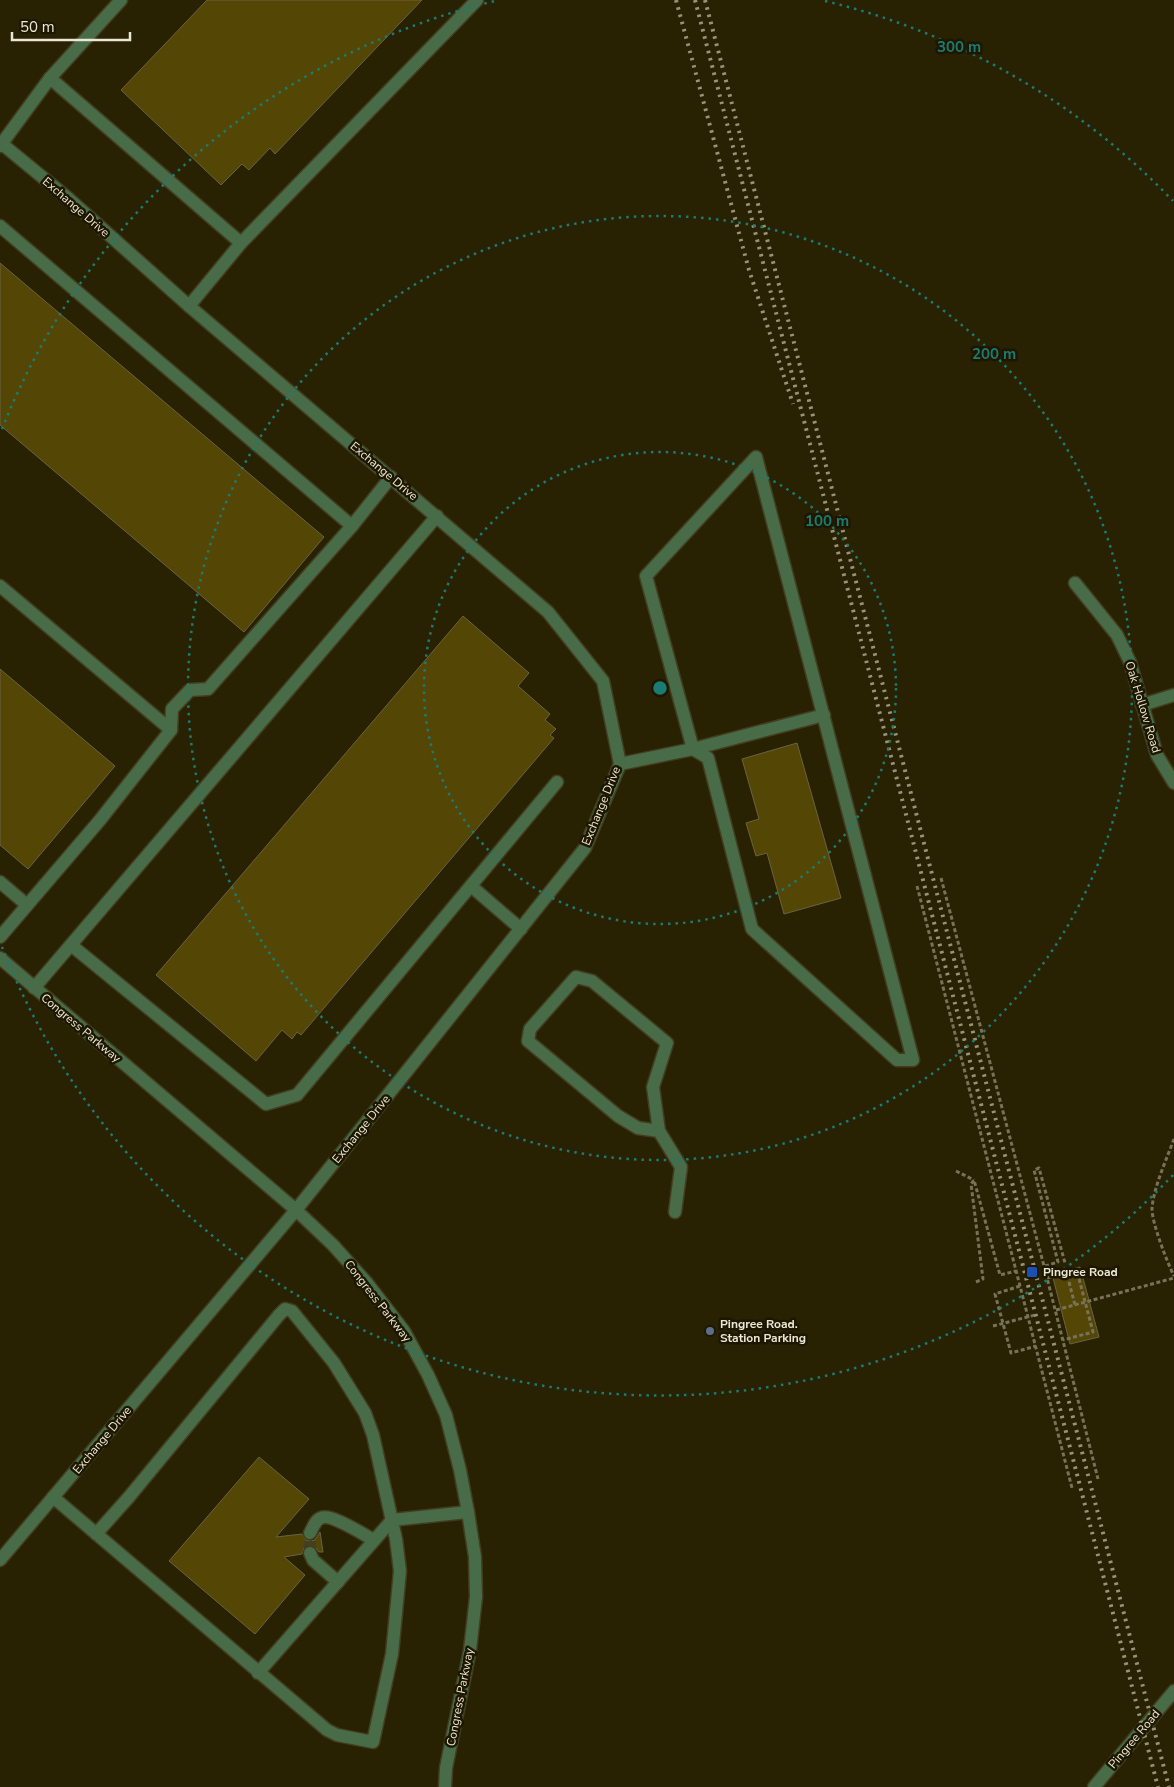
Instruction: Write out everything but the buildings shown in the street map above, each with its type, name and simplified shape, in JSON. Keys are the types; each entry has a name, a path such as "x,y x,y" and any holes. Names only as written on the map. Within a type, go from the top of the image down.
{"street":[{"path":"1,145 50,78 121,0"},
{"path":"188,306 241,243 476,0"},
{"path":"50,78 241,243"},
{"name":"Exchange Drive","path":"0,1560 296,1210 586,848 620,764 603,681 548,612 188,306 69,199 1,145"},
{"path":"0,226 352,526"},
{"path":"756,457 913,1060 897,1060 752,929 708,758 693,749 646,576 756,457"},
{"path":"0,937 100,820 171,730 172,709 190,690 208,689 352,526 391,477"},
{"path":"34,988 437,516"},
{"name":"Oak Hollow Road","path":"1076,583 1116,635 1130,662 1157,754 1174,783"},
{"path":"0,586 171,730"},
{"path":"1142,705 1174,695"},
{"path":"620,764 693,749 824,715"},
{"path":"71,945 266,1104 297,1095 557,782"},
{"path":"0,882 27,905"},
{"path":"471,886 521,929"},
{"name":"Congress Parkway","path":"0,958 296,1210 333,1245 404,1331 428,1375 446,1415 460,1470 475,1556 476,1597 470,1650 446,1768 445,1787"},
{"path":"659,1131 638,1128 618,1116 528,1041 530,1029 576,977 592,981 667,1043 652,1087 659,1131 681,1167 675,1212"},
{"path":"53,1497 96,1534 258,1672 327,1730 337,1736 373,1742 392,1654 400,1571 396,1539 372,1435 365,1413 324,1350 292,1311 286,1309 278,1315 96,1534"},
{"path":"258,1672 392,1520 468,1512"},
{"path":"310,1533 316,1521 322,1517 331,1517 374,1540"},
{"path":"310,1553 313,1560 338,1582"},
{"name":"Pingree Road","path":"1094,1787 1174,1691"}],"path":[{"path":"941,878 1064,1340 1098,1480"},
{"path":"917,886 1072,1488"},
{"path":"1056,1310 1174,1277 1156,1228 1152,1211 1174,1139"},
{"path":"1044,1266 1058,1262 1034,1170 1039,1168 1065,1263"},
{"path":"956,1171 974,1180 1000,1275 1016,1271"},
{"path":"974,1180 971,1184 984,1279 976,1282"},
{"path":"1047,1278 1077,1271 1092,1332 1064,1340"},
{"path":"1069,1282 1075,1305"},
{"path":"1020,1286 995,1294 1011,1353 1036,1346"},
{"path":"993,1326 1035,1315"}],"tunnel":[{"path":"310,1533 310,1553"}],"railway":[{"path":"676,0 749,270 793,404"},
{"path":"695,0 1158,1787"},
{"path":"705,0 1169,1787"}],"place":[{"name":"Pingree Road","path":"1032,1272"},
{"name":"Pingree Road. Station Parking","path":"710,1331"}]}
